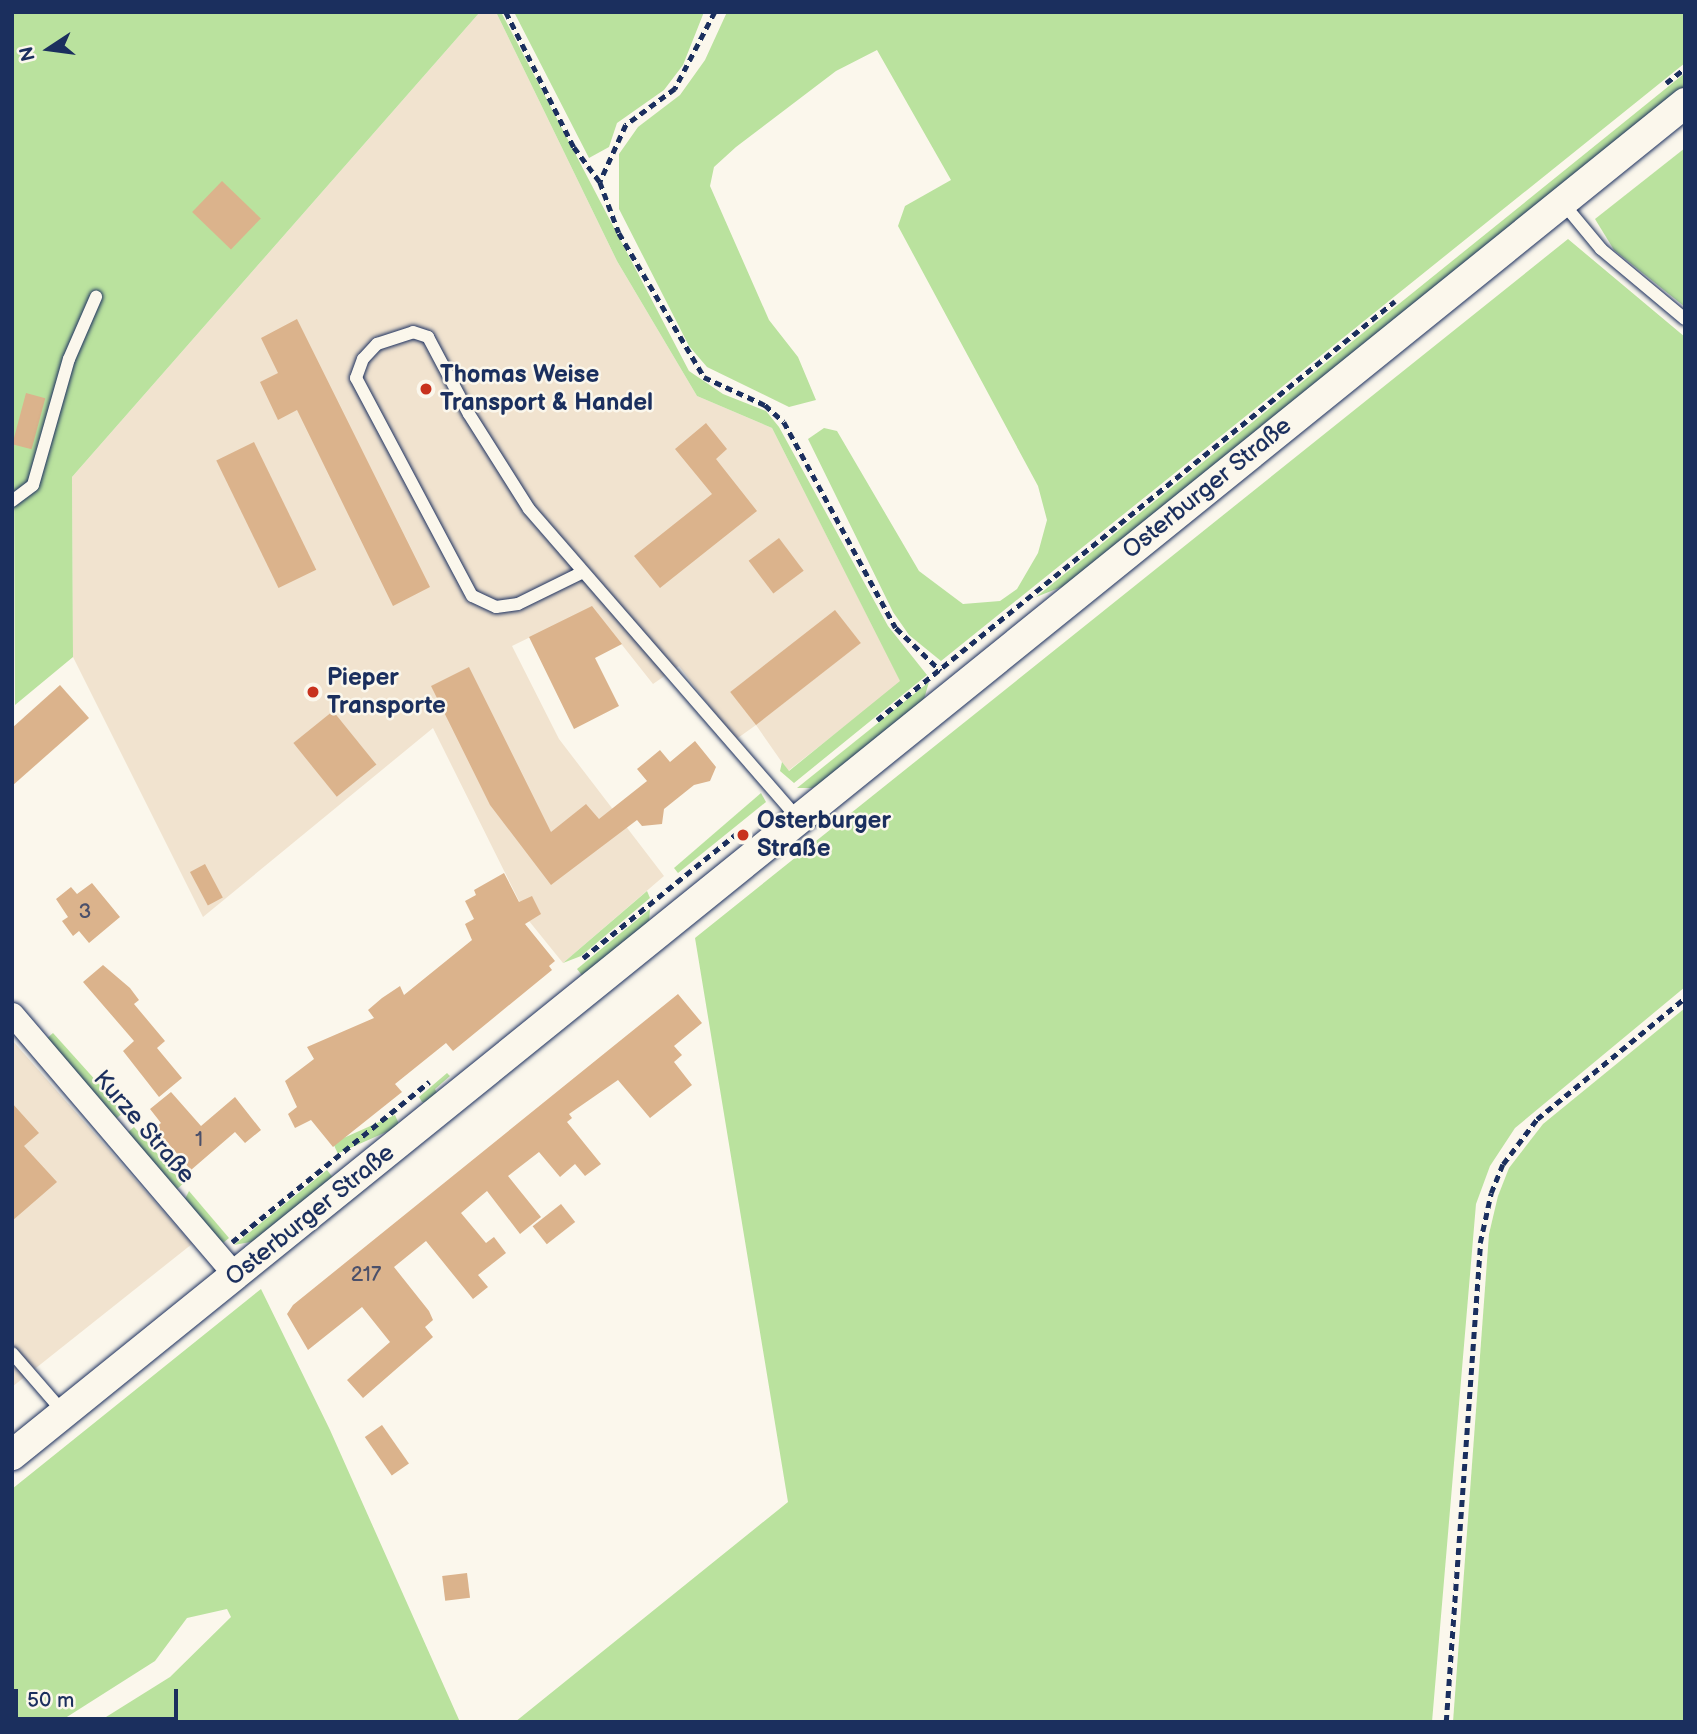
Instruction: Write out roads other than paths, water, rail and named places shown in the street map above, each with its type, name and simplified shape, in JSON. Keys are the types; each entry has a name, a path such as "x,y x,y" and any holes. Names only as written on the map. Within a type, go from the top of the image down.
{"street":[{"name":"Osterburger Straße","path":"12,1455 797,817 1685,103"},
{"name":"Kurze Straße","path":"12,1014 235,1275"}],"lane":[{"path":"1562,202 1601,249 1685,319"},
{"path":"12,501 33,485 69,359 96,297"},
{"path":"581,573 518,604 496,607 472,596 356,378 363,359 377,344 413,332 428,337 502,467 581,573 797,817"},
{"path":"12,1353 65,1413"}],"place":[{"name":"Thomas Weise Transport & Handel","path":"426,389"},
{"name":"Pieper Transporte","path":"313,692"},
{"name":"Osterburger Straße","path":"743,835"}]}
